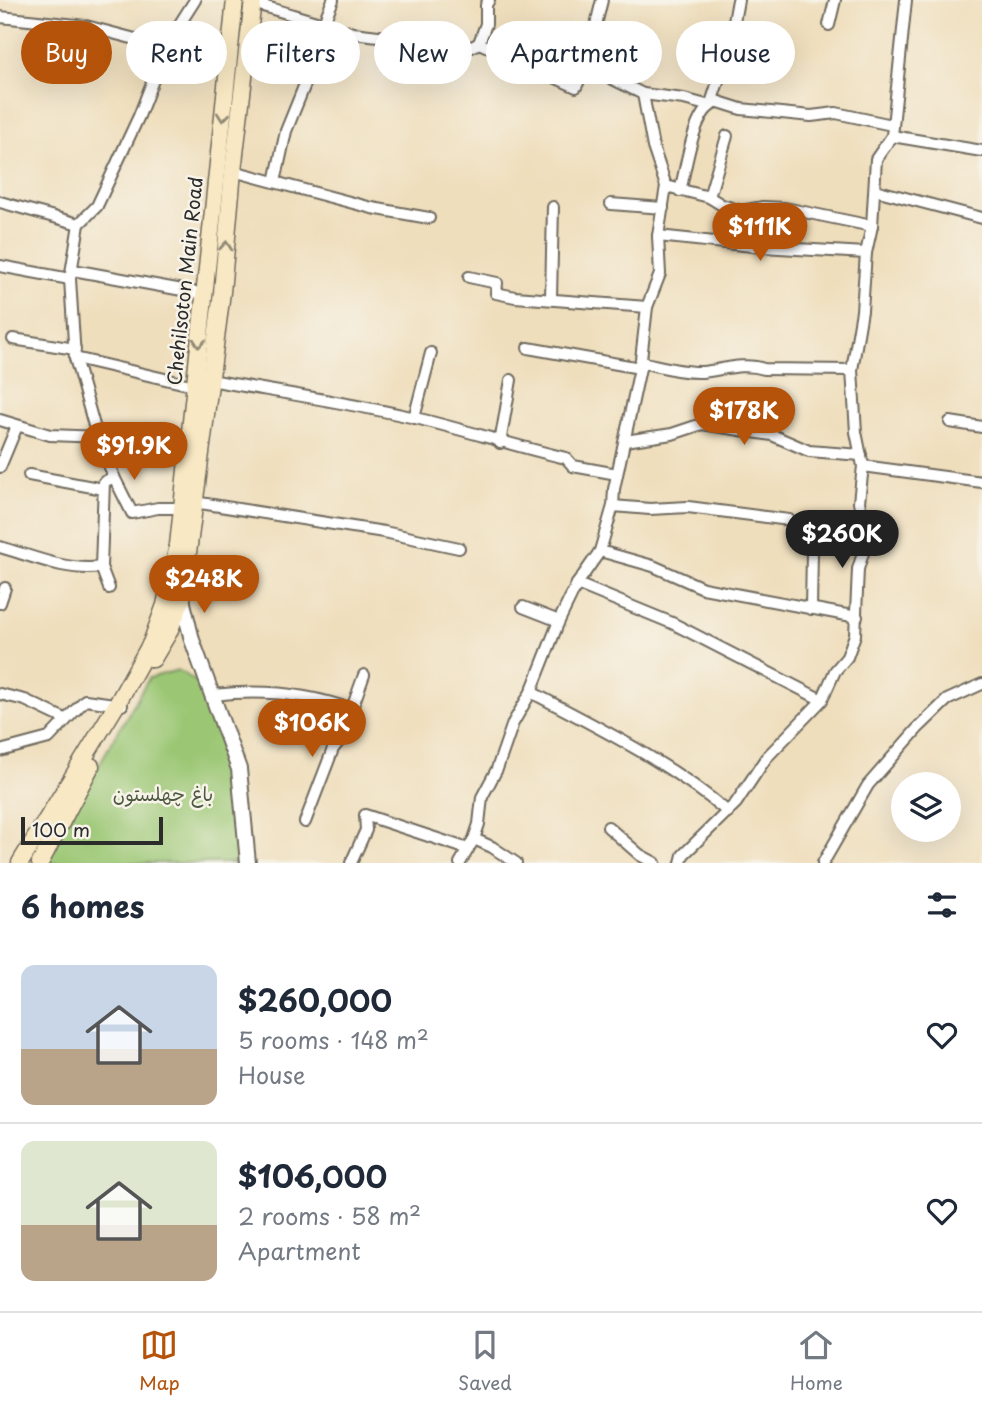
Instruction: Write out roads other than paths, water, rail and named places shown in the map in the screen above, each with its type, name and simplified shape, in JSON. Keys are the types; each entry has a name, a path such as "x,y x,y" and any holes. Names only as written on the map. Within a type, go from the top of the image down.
{"main road":[{"name":"Chehilsoton Main Road","path":"20,863 169,632 182,598 188,505 202,383 204,293 235,0"},
{"name":"Chehilsoton Main Road","path":"202,383 222,292 253,1"},
{"name":"Chehilsoton Main Road","path":"40,863 151,643 165,605 188,505"}],"street":[{"path":"182,21 195,0"},
{"path":"328,21 326,17 332,0"},
{"path":"360,34 395,38 422,47 454,44 472,47 479,43 486,24 486,5 489,0"},
{"path":"597,21 602,0"},
{"path":"710,106 729,49 738,0"},
{"path":"829,25 835,0"},
{"path":"681,863 683,855 736,803 766,758 821,700 835,671 847,657 855,635 858,569 867,540 859,502 862,461 856,432 852,370 862,311 866,253 872,226 876,159 892,131 906,0"},
{"path":"253,1 316,21"},
{"path":"0,18 86,26 126,37"},
{"path":"479,43 486,46"},
{"path":"151,84 97,206 79,225 71,274 75,354 97,436 132,513 188,505 384,532 459,548"},
{"path":"275,182 286,131 305,84"},
{"path":"623,84 643,94 684,99 710,106"},
{"path":"460,863 479,824 482,797 497,769 513,723 531,692 577,584 600,551 613,506 640,365 647,307 660,274 658,236 666,186 653,147 643,94"},
{"path":"680,191 694,135 703,112 716,101 741,109 811,116 836,113 892,131 982,151"},
{"path":"709,197 727,136"},
{"path":"233,172 372,208 429,218"},
{"path":"666,186 709,197 722,205 741,211 763,207 785,208 872,226"},
{"path":"875,190 982,218"},
{"path":"0,202 79,225"},
{"path":"611,204 663,208"},
{"path":"551,298 552,207"},
{"path":"658,236 762,247 866,253"},
{"path":"0,267 204,293"},
{"path":"469,277 497,283 496,293 514,297 647,307"},
{"path":"13,339 202,383 349,404 414,418 500,443 566,458 573,466 617,474"},
{"path":"528,348 702,372 756,366 764,369 852,370"},
{"path":"414,418 430,353"},
{"path":"500,443 511,380"},
{"path":"0,420 50,435 151,439"},
{"path":"950,422 982,427"},
{"path":"625,441 672,434 702,424 772,435 809,451 982,482"},
{"path":"0,467 18,426"},
{"path":"29,475 103,489"},
{"path":"109,589 101,567 103,489 104,482 114,477"},
{"path":"613,506 650,509 688,507 789,520"},
{"path":"0,547 59,564 85,569 101,567"},
{"path":"600,551 653,566 703,588 857,617"},
{"path":"811,610 812,551"},
{"path":"577,584 672,623 821,700"},
{"path":"0,603 5,588"},
{"path":"182,598 192,640 239,769 248,863"},
{"path":"523,607 559,621"},
{"path":"169,632 192,640"},
{"path":"305,822 333,749 341,739 353,710 354,699 364,675"},
{"path":"823,863 868,785 918,728 947,700 982,684"},
{"path":"213,695 244,691 285,692 353,710"},
{"path":"531,692 696,784 728,812"},
{"path":"0,694 25,700 65,719"},
{"path":"0,751 49,738 85,700 121,705"},
{"path":"351,863 366,830 365,815 471,844 492,847 516,863"},
{"path":"608,827 640,855 655,863"}],"park label":[{"name":"باغ چهلستون","path":"163,794"}]}
